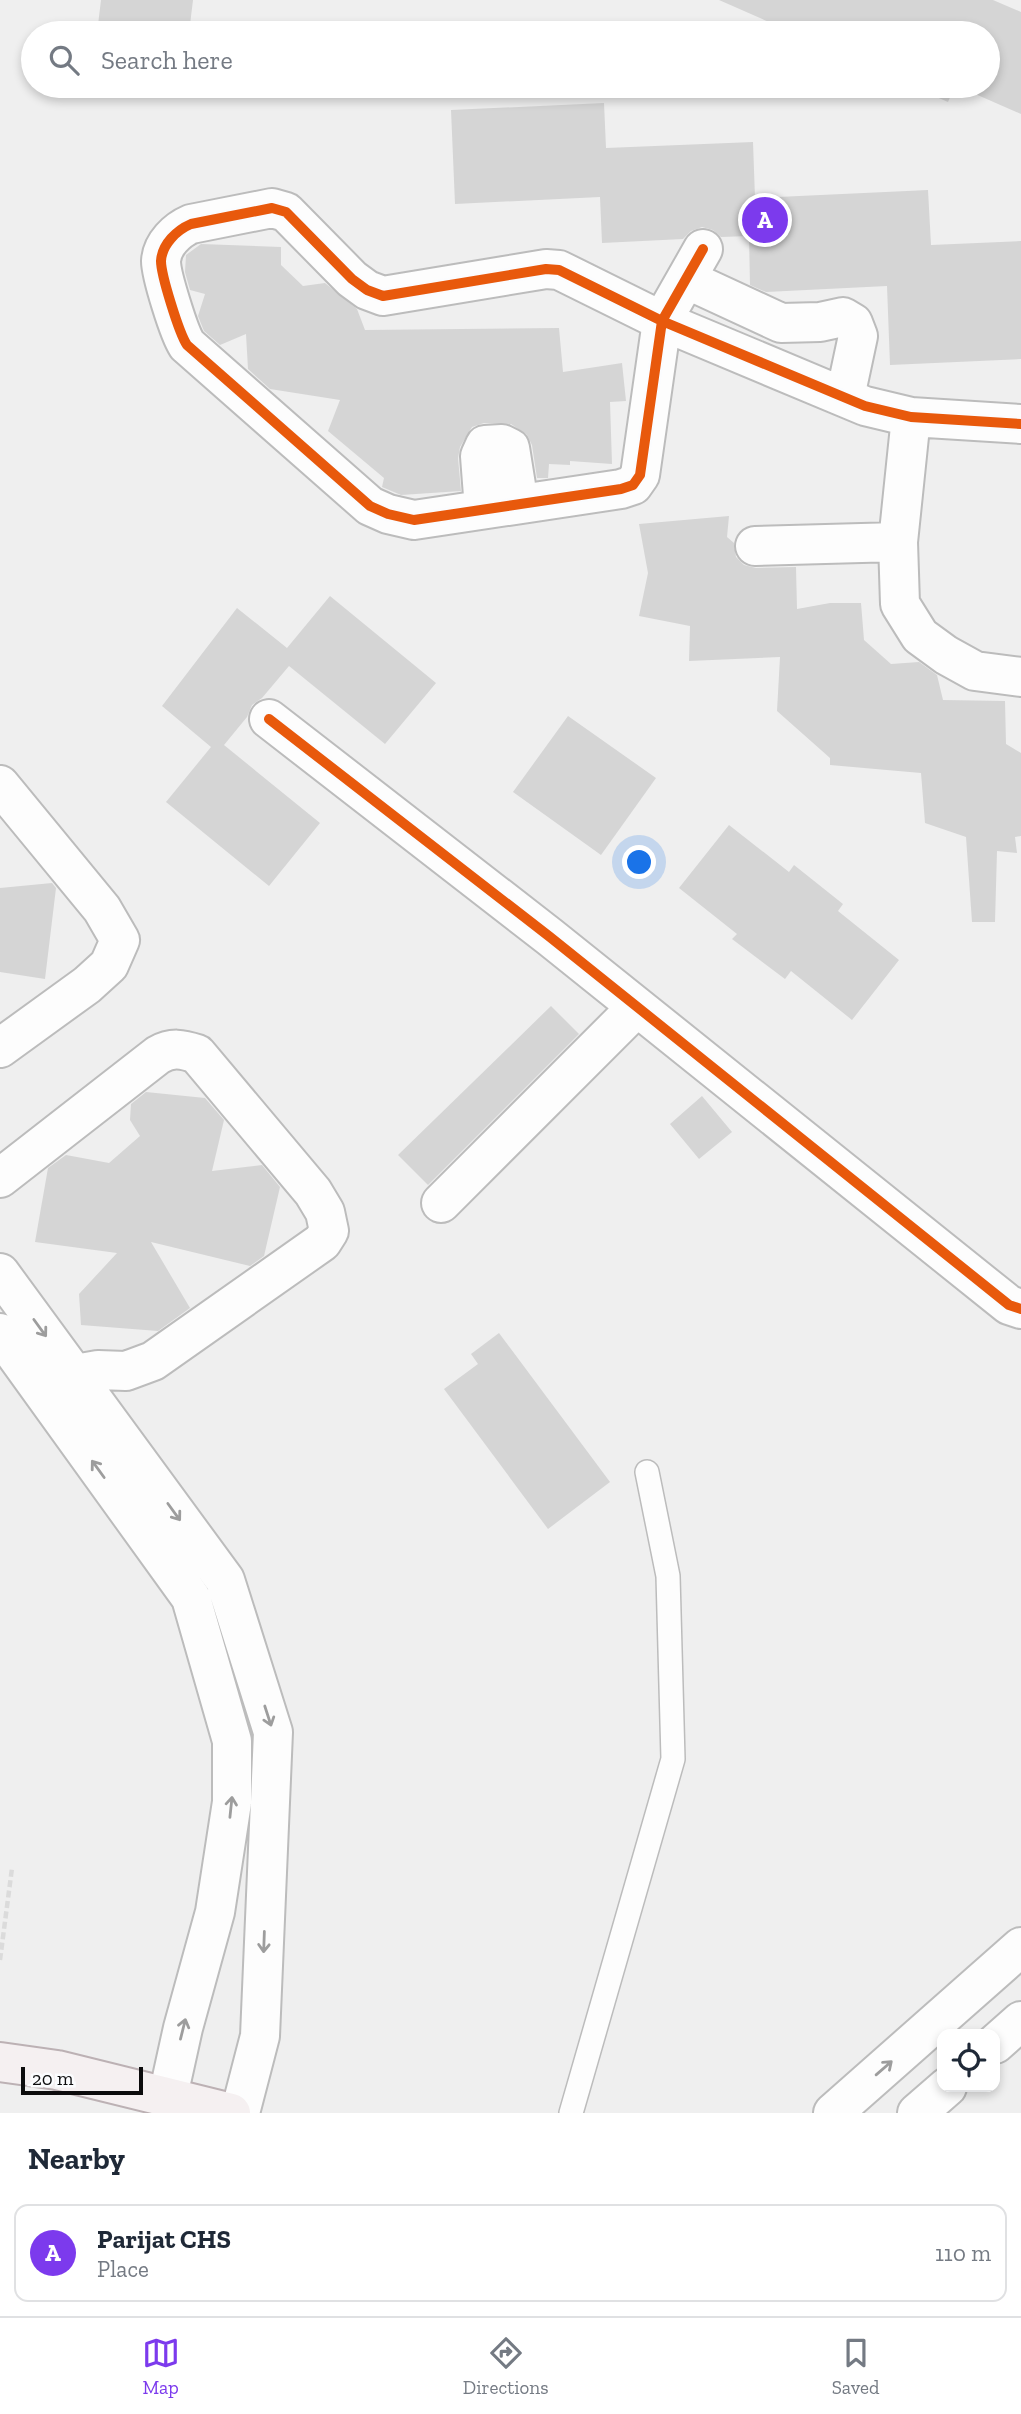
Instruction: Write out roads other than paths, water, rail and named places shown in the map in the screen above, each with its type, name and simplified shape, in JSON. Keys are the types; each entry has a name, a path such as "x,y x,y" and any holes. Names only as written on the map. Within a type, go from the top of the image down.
{"main road":[{"path":"0,2062 57,2070 231,2113"}],"street":[{"path":"845,397 858,336 853,323 843,317 820,322 781,323 694,264 662,321 640,475 633,485 414,520 388,514 370,506 187,345 180,334 161,260 170,238 191,223 272,208 286,212 352,279 367,290 383,296 546,269 559,270 662,321 865,406 911,417 1021,424"},
{"path":"911,417 898,542 900,604 920,636 946,655 975,671 1021,677"},
{"path":"755,546 898,542"},
{"path":"269,719 529,920 1009,1305 1021,1309"},
{"path":"0,785 102,909 120,940 110,965 87,985 0,1048"},
{"path":"441,1203 637,1007"},
{"path":"0,1178 158,1055 169,1049 185,1050 197,1054 313,1192 325,1212 329,1231 322,1242 153,1362 126,1371 98,1370 60,1386"},
{"path":"0,1273 60,1386 191,1598 232,1741 232,1802 215,1912 183,2028 168,2096"},
{"path":"0,1333 60,1386 225,1580 273,1732 260,2036 240,2113"},
{"path":"191,1598 225,1580"},
{"path":"841,2110 1021,1947"},
{"path":"1000,2040 1021,2021"},
{"path":"917,2113 941,2092"}],"lane":[{"path":"571,2113 673,1759 668,1576 647,1472"}],"place":[{"name":"Parijat CHS","path":"765,220"}]}
